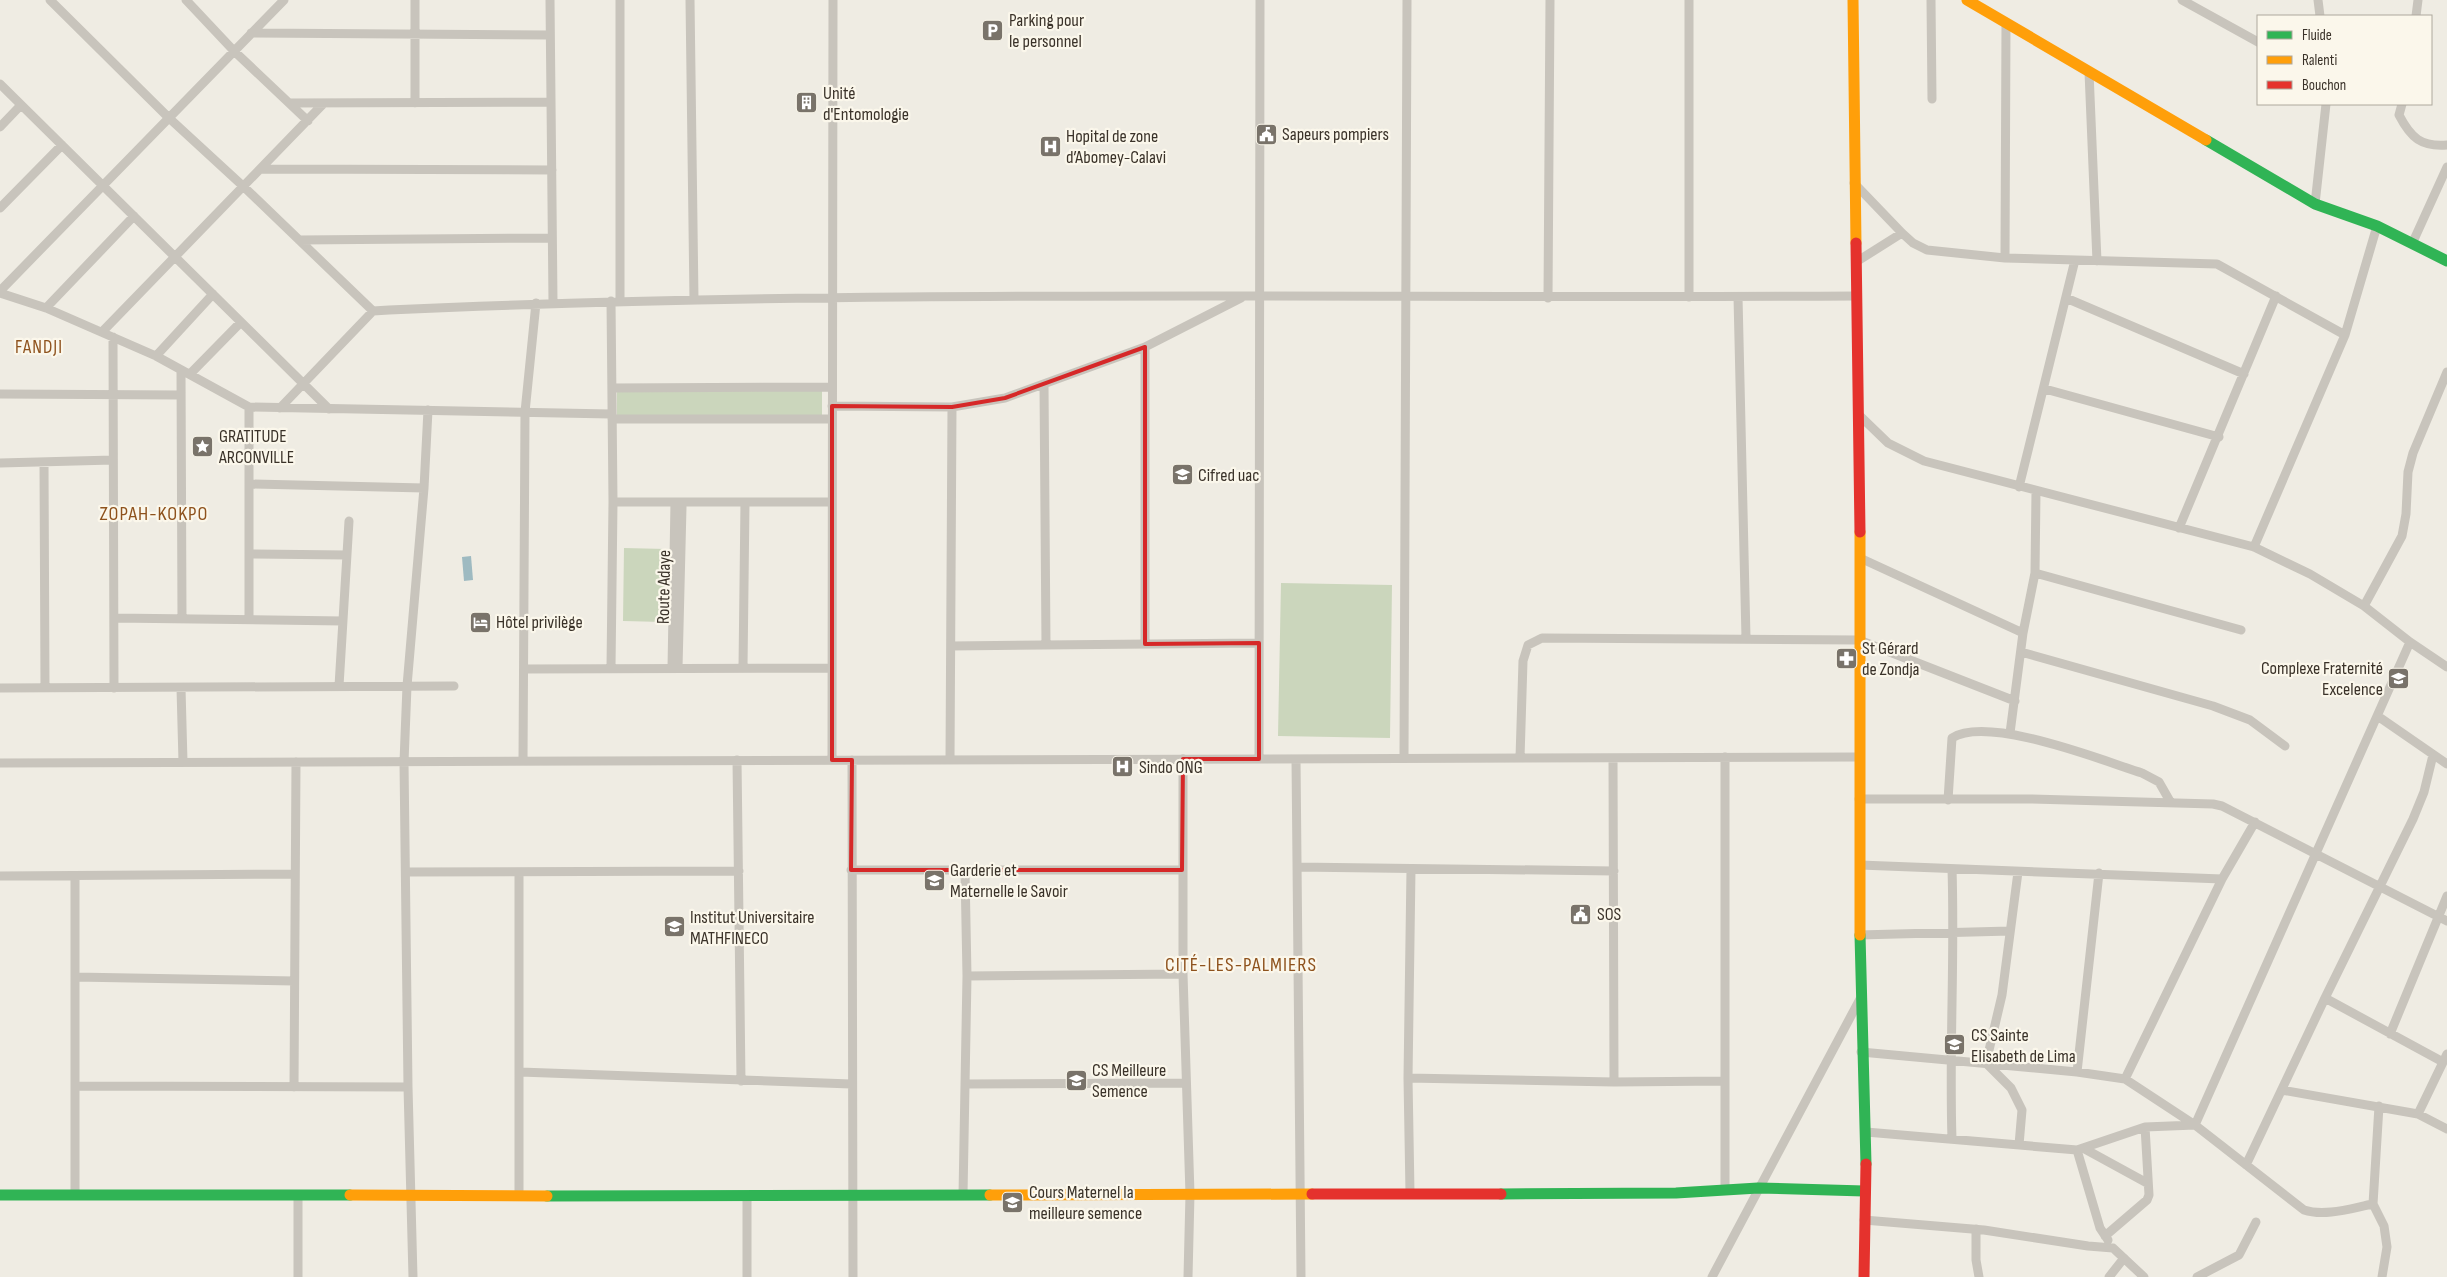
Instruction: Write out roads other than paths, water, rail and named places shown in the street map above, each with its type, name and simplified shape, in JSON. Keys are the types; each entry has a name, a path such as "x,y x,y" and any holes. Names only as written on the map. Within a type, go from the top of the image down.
{"street":[{"path":"50,0 169,118 244,186 373,311"},
{"path":"186,0 234,51 308,121"},
{"path":"284,0 0,292 46,308 156,356 249,407 525,412 611,416 832,419"},
{"path":"415,0 416,103"},
{"path":"550,0 553,302"},
{"path":"611,668 613,502 611,416 615,301 620,0"},
{"path":"690,0 694,300"},
{"path":"832,760 833,0"},
{"path":"1259,759 1260,0"},
{"path":"1404,758 1407,0"},
{"path":"1548,298 1550,0"},
{"path":"1689,0 1689,297"},
{"path":"1853,0 1860,558 1859,935 1861,1052 1866,1132 1864,1277"},
{"path":"1931,0 1932,99"},
{"path":"1967,0 2315,204 2377,226 2447,261"},
{"path":"2182,0 2257,41"},
{"path":"2318,0 2320,15"},
{"path":"2416,15 2418,0"},
{"path":"2005,258 2006,23"},
{"path":"251,34 550,35"},
{"path":"2090,72 2097,261"},
{"path":"0,84 330,409"},
{"path":"290,103 551,102"},
{"path":"102,332 324,103"},
{"path":"0,127 21,105"},
{"path":"2315,204 2326,105"},
{"path":"2402,105 2399,115 2406,128 2416,138 2430,146 2447,145"},
{"path":"0,208 62,145"},
{"path":"2412,244 2444,178 2447,167"},
{"path":"261,169 552,170"},
{"path":"1854,183 1902,233 1913,243 1927,250 2005,258 2217,264 2345,335"},
{"path":"46,308 134,216"},
{"path":"2254,548 2345,335 2377,226"},
{"path":"1856,262 1902,233"},
{"path":"299,240 552,238"},
{"path":"2019,487 2045,389 2075,260"},
{"path":"156,356 213,294"},
{"path":"280,408 373,311 553,302 832,298 1856,296"},
{"path":"2179,528 2219,437 2276,296"},
{"path":"832,406 952,408 1005,398 1145,348 1244,297"},
{"path":"1738,297 1746,638"},
{"path":"2066,298 2244,374"},
{"path":"524,761 525,412 536,303"},
{"path":"190,374 241,322"},
{"path":"113,337 114,688"},
{"path":"1145,348 1145,644"},
{"path":"181,370 182,619"},
{"path":"2364,606 2402,536 2406,514 2408,472 2413,453 2447,372"},
{"path":"1044,384 1046,646"},
{"path":"612,388 832,387"},
{"path":"2045,389 2219,437"},
{"path":"0,394 181,395"},
{"path":"249,407 249,619"},
{"path":"950,760 952,408"},
{"path":"413,1277 408,1087 407,872 404,762 407,686 424,488 428,410"},
{"path":"1858,414 1888,443 1924,461 2254,548 2310,574 2364,606 2410,642 2446,664"},
{"path":"0,463 113,460"},
{"path":"44,462 45,688"},
{"path":"249,484 424,488"},
{"path":"2010,733 2023,633 2035,573 2036,491"},
{"path":"613,502 678,504 832,502"},
{"path":"743,668 745,502"},
{"path":"675,668 678,504"},
{"path":"339,686 349,521"},
{"path":"249,554 347,555"},
{"path":"1860,558 2023,633"},
{"path":"2035,573 2241,630"},
{"path":"114,618 343,621"},
{"path":"1520,758 1523,660 1528,645 1542,638 1860,640 2015,701"},
{"path":"2196,1125 2379,717 2410,642"},
{"path":"951,646 1259,643"},
{"path":"2021,652 2213,706 2250,720 2285,746"},
{"path":"524,669 832,668"},
{"path":"0,688 454,686"},
{"path":"181,688 183,762"},
{"path":"2379,717 2447,764"},
{"path":"1948,800 1952,738 1961,732 2010,733 2142,773 2158,782 2171,803"},
{"path":"2246,1165 2413,819 2424,792 2434,755"},
{"path":"1725,757 1725,1190"},
{"path":"0,763 1860,757"},
{"path":"1613,758 1614,1082"},
{"path":"1183,759 1183,974 1190,1194 1188,1277"},
{"path":"1296,759 1302,1277"},
{"path":"737,760 741,1081"},
{"path":"852,760 851,1084 853,1277"},
{"path":"294,1087 296,762"},
{"path":"1859,799 2031,799 2222,806 2447,921"},
{"path":"2124,1079 2222,879 2254,822"},
{"path":"1860,866 2099,873 2222,879"},
{"path":"1298,867 1614,871"},
{"path":"1410,1193 1408,1078 1411,869"},
{"path":"1952,869 1954,933 1950,1060 1952,1139"},
{"path":"407,872 738,870"},
{"path":"851,870 1182,870"},
{"path":"963,1195 967,976 965,871"},
{"path":"519,872 519,1196"},
{"path":"1986,1063 2002,995 2018,872"},
{"path":"2078,1072 2099,873"},
{"path":"0,876 295,874"},
{"path":"75,876 75,1195"},
{"path":"2390,1034 2447,896"},
{"path":"1859,935 2010,931"},
{"path":"967,976 1183,974"},
{"path":"75,977 294,981"},
{"path":"2325,998 2390,1034 2445,1058 2418,1114"},
{"path":"1712,1277 1860,999"},
{"path":"1861,1052 2078,1072 2124,1079 2196,1125 2304,1210 2312,1212 2335,1211 2373,1204"},
{"path":"1986,1063 2011,1088 2022,1110 2019,1145"},
{"path":"520,1072 851,1084"},
{"path":"1408,1078 1614,1082 1724,1081"},
{"path":"965,1084 1186,1083"},
{"path":"75,1086 408,1087"},
{"path":"2282,1090 2418,1114 2447,1129"},
{"path":"2379,1106 2373,1204 2384,1226 2386,1247 2382,1277"},
{"path":"2080,1150 2145,1127 2196,1125"},
{"path":"2106,1236 2147,1200 2149,1195 2145,1127"},
{"path":"1866,1132 2080,1150 2147,1183"},
{"path":"2080,1150 2100,1228 2113,1248 2144,1277"},
{"path":"0,1195 747,1196 1676,1193 1758,1188 1864,1191"},
{"path":"298,1195 298,1277"},
{"path":"747,1196 747,1277"},
{"path":"1864,1220 1976,1229 2113,1248"},
{"path":"2198,1277 2240,1256 2256,1222"},
{"path":"1976,1229 1976,1260 1980,1277"},
{"path":"2109,1277 2124,1258"}],"water":[{"path":"471,556 473,580 464,581 462,557"}],"place":[{"name":"Parking pour le personnel","path":"993,30"},
{"name":"Unité d'Entomologie","path":"807,103"},
{"name":"Sapeurs pompiers","path":"1266,134"},
{"name":"Hopital de zone d’Abomey-Calavi","path":"1050,146"},
{"name":"GRATITUDE ARCONVILLE","path":"203,446"},
{"name":"Cifred uac","path":"1182,475"},
{"name":"Hôtel privilège","path":"480,622"},
{"name":"St Gérard de Zondja","path":"1846,658"},
{"name":"Complexe Fraternité Excelence","path":"2399,678"},
{"name":"Sindo ONG","path":"1123,767"},
{"name":"Garderie et Maternelle le Savoir","path":"934,880"},
{"name":"SOS","path":"1581,914"},
{"name":"Institut Universitaire MATHFINECO","path":"674,927"},
{"name":"CS Sainte Elisabeth de Lima","path":"1955,1045"},
{"name":"CS Meilleure Semence","path":"1076,1080"},
{"name":"Cours Maternel la meilleure semence","path":"1013,1202"}],"district":[{"name":"FANDJI","path":"39,347"},
{"name":"ZOPAH-KOKPO","path":"154,514"},
{"name":"CITÉ-LES-PALMIERS","path":"1241,965"}]}
